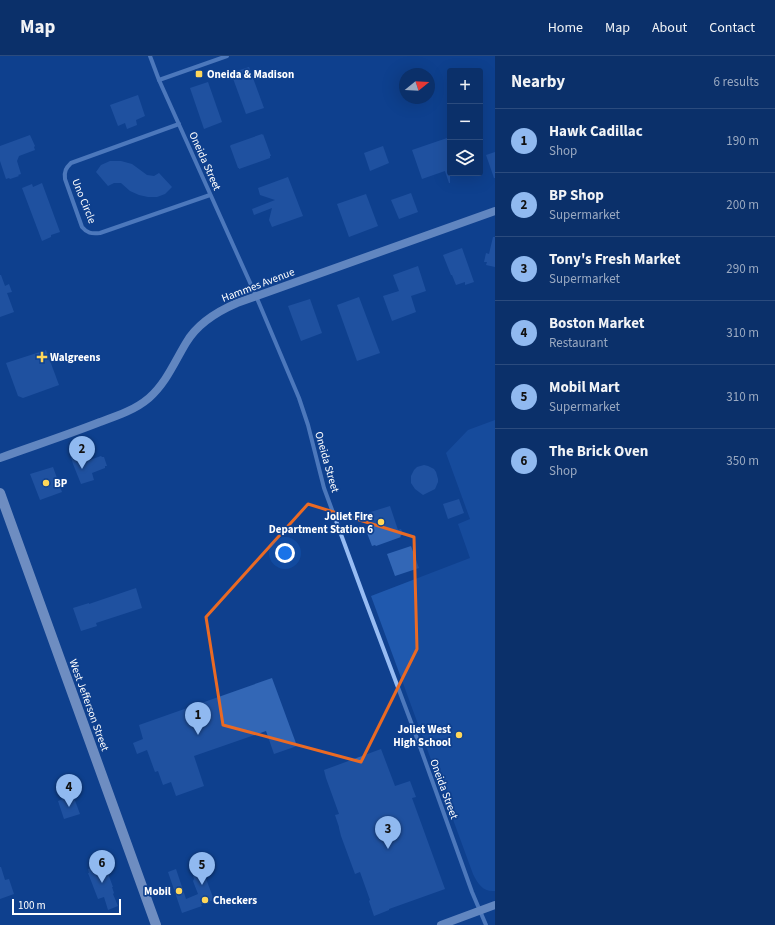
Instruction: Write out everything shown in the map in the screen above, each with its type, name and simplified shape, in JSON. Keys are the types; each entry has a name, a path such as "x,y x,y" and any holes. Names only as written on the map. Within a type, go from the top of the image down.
{"main road":[{"name":"West Jefferson Street","path":"0,493 156,925"}],"street":[{"name":"Oneida Street","path":"150,56 159,80 256,296 299,398 308,425 324,488 414,730 472,892 486,925"},
{"path":"159,80 227,56"},
{"name":"Uno Circle","path":"179,124 71,163 66,168 64,172 65,179 82,226 86,231 92,234 100,233 210,195"},
{"name":"Hammes Avenue","path":"0,458 93,425 133,409 141,404 155,393 172,368 186,343 198,327 220,311 256,296 495,211"},
{"path":"441,925 495,905"}],"highlighted area":[{"path":"308,504 414,537 417,649 361,762 223,725 206,617"}],"shaded area":[{"name":"Joliet West High School","path":"495,420 495,891 491,891 481,887 473,874 371,596 470,558 458,524 470,519 446,453 468,430"}],"building":[{"path":"249,67 264,108 246,114 231,73"},
{"path":"208,82 222,122 204,129 190,88"},
{"path":"138,95 145,116 136,120 137,125 127,129 125,123 118,126 110,105"},
{"path":"262,134 271,156 270,158 239,169 230,146"},
{"path":"30,135 35,146 35,150 19,156 17,161 21,174 18,175 19,176 6,179 0,161 0,146"},
{"path":"447,138 447,176 450,176 450,183 449,183 445,171 422,179 412,150"},
{"path":"383,146 389,163 370,171 364,153"},
{"path":"495,152 495,178 494,178 486,155"},
{"path":"110,161 121,161 132,164 147,175 154,176 159,173 172,187 165,194 157,197 148,197 130,191 121,183 114,183 108,186 96,172 101,165"},
{"path":"288,177 303,216 272,227 269,220 272,208 254,215 252,209 275,200 260,195 258,188"},
{"path":"42,183 60,232 51,235 51,237 42,241 22,188 32,184 33,187"},
{"path":"411,193 418,212 399,219 391,200"},
{"path":"366,194 378,226 349,237 337,204"},
{"path":"493,237 495,237 495,267 486,265 487,262 484,262 486,253 489,254"},
{"path":"462,248 474,282 465,285 465,282 456,285 443,255"},
{"path":"418,266 426,291 411,296 416,312 392,321 383,296 399,291 393,275"},
{"path":"0,275 5,286 9,284 12,292 7,293 14,312 0,317"},
{"path":"359,297 380,353 357,361 337,305"},
{"path":"310,299 322,333 301,341 288,306"},
{"name":"Walgreens","path":"46,350 59,385 23,398 18,396 6,363"},
{"path":"84,450 87,461 101,456 104,457 107,466 92,473 94,480 81,484 70,454"},
{"path":"424,465 434,469 438,482 435,489 423,495 415,489 411,483 411,476 417,467"},
{"name":"BP","path":"53,467 62,492 40,500 30,474"},
{"path":"459,499 464,513 448,519 443,504"},
{"name":"Joliet Fire Department Station 6","path":"390,506 398,530 401,529 403,534 400,536 401,537 372,546 367,533 371,531 364,514"},
{"path":"411,546 419,568 395,576 387,554"},
{"path":"136,588 142,608 96,623 97,626 81,631 73,608"},
{"path":"272,678 297,746 274,754 266,731 194,756 204,786 176,796 171,782 163,785 158,771 155,772 147,750 137,754 133,743 143,739 139,725"},
{"path":"381,749 395,786 410,781 416,797 412,798 445,889 389,909 374,916 360,872 355,874 341,836 335,815 339,814 324,770"},
{"path":"73,795 80,814 64,819 58,801"},
{"path":"104,864 106,868 118,906 108,910 104,897 98,899 88,873 88,869"},
{"path":"0,867 5,880 9,879 14,894 0,899"},
{"path":"202,868 214,900 182,913 168,872 176,869 186,899 198,894 193,881 194,879 192,872"}],"place":[{"name":"Oneida & Madison","path":"199,74"},
{"name":"Walgreens","path":"42,357"},
{"name":"BP Shop","path":"82,469"},
{"name":"BP","path":"46,483"},
{"name":"Joliet Fire Department Station 6","path":"381,522"},
{"name":"Hawk Cadillac","path":"198,735"},
{"name":"Joliet West High School","path":"459,735"},
{"name":"Boston Market","path":"69,807"},
{"name":"Tony's Fresh Market","path":"388,849"},
{"name":"The Brick Oven","path":"102,883"},
{"name":"Mobil Mart","path":"202,885"},
{"name":"Mobil","path":"179,891"},
{"name":"Checkers","path":"205,900"}]}
